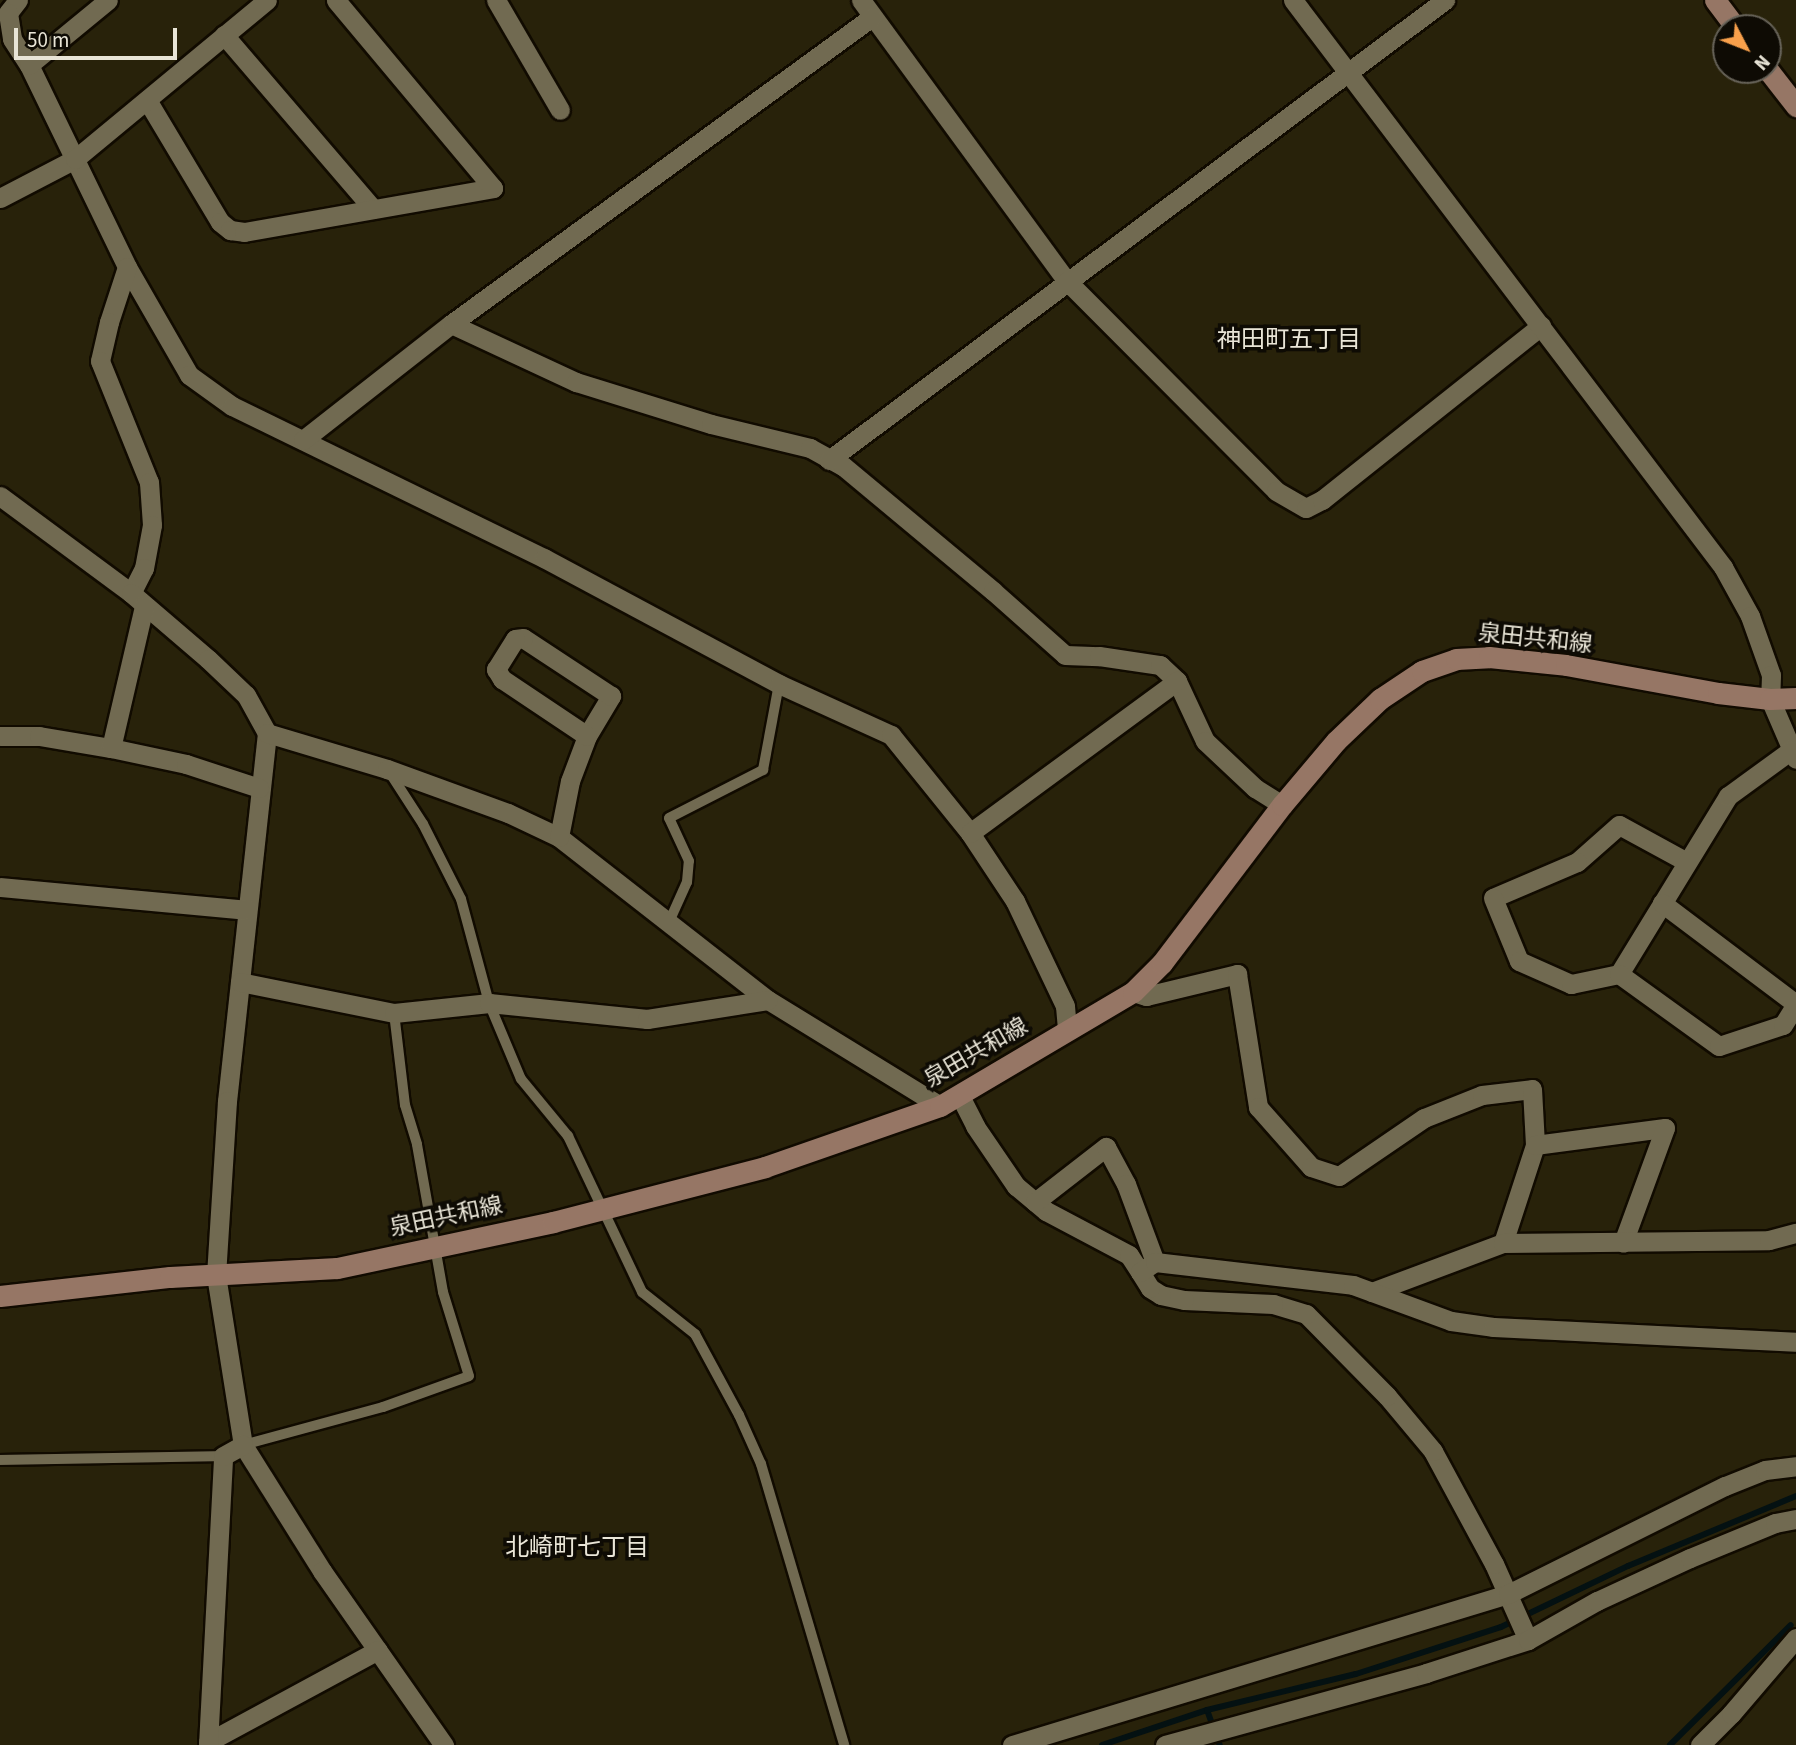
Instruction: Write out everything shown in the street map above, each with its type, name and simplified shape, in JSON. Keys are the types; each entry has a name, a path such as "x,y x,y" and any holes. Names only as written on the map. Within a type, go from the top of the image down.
{"main road":[{"path":"1715,0 1726,14"},
{"path":"1779,84 1796,106"},
{"name":"泉田共和線","path":"0,1296 216,1275 337,1268 603,1210 765,1167 940,1107 1133,992 1162,963 1282,805 1336,741 1380,699 1422,671 1456,659 1489,657 1566,666 1770,699 1796,698"}],"street":[{"path":"18,0 8,13 12,39 29,65 127,267 189,374 232,406 544,558 779,684 891,735 970,833 1015,901 1065,1006 1067,1029"},
{"path":"29,65 108,0"},
{"path":"0,198 75,159 267,0"},
{"path":"147,100 219,222 230,230 244,232 493,188 336,0"},
{"path":"496,0 560,110"},
{"path":"860,0 1067,281 1276,491 1306,508 1322,500 1542,326"},
{"path":"1293,0 1723,567 1751,616 1771,675 1770,699 1793,755 1728,796 1619,974 1571,984 1519,961 1493,898 1577,862 1619,825 1687,862"},
{"path":"830,460 1445,0"},
{"path":"303,440 451,324 872,17"},
{"path":"224,36 373,209"},
{"path":"111,748 152,525 149,482 100,361 108,322 127,267"},
{"path":"451,324 576,382 711,424 810,448 843,466 1065,655 1100,656 1160,666 1177,681 1205,741 1255,788 1282,805"},
{"path":"0,496 138,599 246,695 267,733 227,1101 216,1275 243,1445 322,1571 444,1745"},
{"path":"559,837 569,781 587,736 611,696 523,638 515,639 496,669 502,679 587,736"},
{"path":"970,833 1177,681"},
{"path":"267,733 387,769 508,813 559,837 768,1000 940,1107"},
{"path":"0,736 39,736 111,748 186,764 259,788"},
{"path":"0,887 247,909"},
{"path":"1619,974 1719,1046 1783,1025 1796,1004 1662,903"},
{"path":"1133,992 1146,996 1237,974 1258,1107 1311,1167 1339,1175 1424,1118 1482,1095 1532,1089 1535,1144 1503,1242"},
{"path":"240,982 394,1013 489,1003 647,1019 768,1000"},
{"path":"960,1096 975,1126 1016,1186 1046,1211 1147,1267 1353,1285 1451,1321 1493,1327 1796,1342"},
{"path":"1535,1144 1665,1128 1623,1243"},
{"path":"1035,1202 1106,1147 1126,1184 1150,1288 1161,1296 1184,1300 1273,1304 1306,1314 1387,1396 1433,1451 1508,1594 1525,1634"},
{"path":"1372,1292 1503,1242 1769,1240 1796,1233"},
{"path":"208,1744 223,1456 243,1445"},
{"path":"1012,1745 1508,1594 1725,1486 1765,1470 1796,1466"},
{"path":"1166,1745 1426,1673 1525,1634 1690,1558 1775,1523 1796,1519"},
{"path":"1700,1745 1731,1714 1796,1638"},
{"path":"208,1744 377,1650"}],"lane":[{"path":"669,922 687,882 689,861 668,818 763,770 779,684"},
{"path":"387,769 423,824 461,899 489,1003 521,1079 568,1136 642,1292 695,1334 739,1415 761,1464 844,1745"},
{"path":"243,1445 383,1407 469,1376 443,1292 417,1144 405,1105 394,1013"},
{"path":"0,1460 223,1456"}],"waterway":[{"path":"1102,1745 1207,1710 1356,1674 1501,1627 1628,1566 1796,1496"},
{"path":"1670,1745 1791,1625"},
{"path":"1207,1710 1220,1745"}],"district":[{"name":"神田町五丁目","path":"1289,340"},
{"name":"北崎町七丁目","path":"577,1548"}]}
